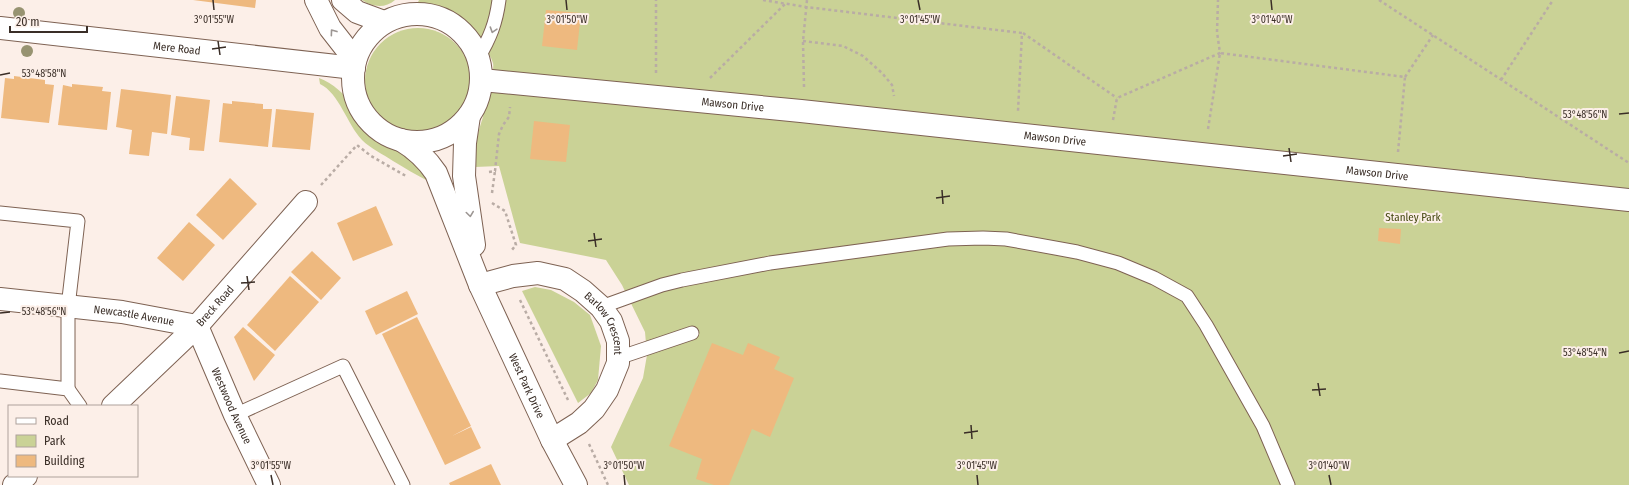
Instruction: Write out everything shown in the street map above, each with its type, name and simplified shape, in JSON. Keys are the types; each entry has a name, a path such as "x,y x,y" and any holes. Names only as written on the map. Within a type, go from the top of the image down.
{"street":[{"path":"316,0 330,28 354,64"},
{"path":"343,0 357,12 397,13 410,14 423,14 436,16 448,21 458,28 474,47 478,58 482,80 476,105 461,126 450,133 427,142 401,140 388,136 367,119 355,95 353,82 354,64 360,49 366,39 397,13"},
{"path":"439,0 442,11 448,21"},
{"name":"Mere Road","path":"0,28 354,64"},
{"name":"Mawson Drive","path":"482,80 809,112 1629,200"},
{"name":"West Park Drive","path":"469,116 465,143 464,176 480,285"},
{"name":"West Park Drive","path":"401,140 428,160 436,173 480,285 552,440 576,485"},
{"name":"Breck Road","path":"114,405 197,326 306,202"},
{"name":"Barlow Crescent","path":"480,285 513,276 538,273 565,279 583,291 601,307 611,321 618,341 618,363 607,390 594,409 579,423 552,440"},
{"name":"Newcastle Avenue","path":"0,299 122,312 197,326"},
{"name":"Westwood Avenue","path":"197,326 235,415 269,485"},
{"path":"14,485 25,477"}],"lane":[{"path":"478,58 490,37 497,17 499,0"},
{"path":"0,213 78,221 68,307 68,390 79,405"},
{"path":"601,307 662,285 682,280 770,263 948,239 1006,239 1077,252 1133,269 1154,278 1187,296 1206,325 1262,426 1288,485"},
{"path":"618,358 692,333"},
{"path":"235,415 343,366 403,485"},
{"path":"0,381 68,390"}],"path":[{"path":"656,0 656,73"},
{"path":"763,0 806,7 1022,33 1117,98"},
{"path":"804,88 804,41 807,0"},
{"path":"1208,129 1220,53 1217,32 1218,0"},
{"path":"1379,0 1629,163"},
{"path":"1501,80 1553,0"},
{"path":"709,79 785,4"},
{"path":"1018,111 1022,33"},
{"path":"1398,149 1405,77 1433,35"},
{"path":"804,41 843,46 863,56 882,73 892,85 894,99"},
{"path":"1117,98 1220,53 1405,77"},
{"path":"1114,120 1117,98"},
{"path":"306,202 357,145 371,156 408,178"},
{"path":"495,171 491,203 505,211 516,245 509,254 517,294 608,485"}],"green space":[{"path":"362,0 395,0 387,5 378,6"},
{"name":"Stanley Park","path":"419,0 1629,0 1629,485 629,485 611,447 643,378 647,355 645,332 622,285 606,260 520,243 499,166 475,167 476,142 493,73 493,63 489,53 472,36 418,2"},
{"path":"418,28 438,32 456,43 467,61 471,81 467,101 456,119 438,130 418,134 398,130 380,119 369,101 365,81 369,61 380,43 398,32"},
{"path":"319,78 334,86 343,94 366,128 373,135 417,164 428,181 377,151 362,140 338,101 327,88 320,84"},
{"path":"535,287 551,290 574,302 590,315 601,346 598,380 591,393 578,403 522,291"}],"building":[{"path":"193,0 256,0 255,8"},
{"path":"546,10 581,13 577,50 542,46"},
{"path":"14,76 45,80 45,84 54,85 49,123 1,118 5,78 14,79"},
{"path":"72,84 103,87 102,91 111,92 107,130 58,125 63,85 72,87"},
{"path":"121,89 171,95 167,134 152,132 149,156 129,154 132,130 116,127"},
{"path":"176,96 210,100 204,151 189,150 190,138 171,135"},
{"path":"232,101 263,104 263,109 272,109 268,147 219,142 223,103 232,104"},
{"path":"276,109 314,113 310,150 272,147"},
{"path":"534,121 570,125 566,162 530,159"},
{"path":"230,178 257,204 223,240 196,215"},
{"path":"376,206 393,245 353,261 337,223"},
{"path":"189,222 215,245 183,281 157,258"},
{"path":"1379,228 1401,229 1400,244 1378,241"},
{"path":"312,251 341,278 321,300 291,272"},
{"path":"290,276 319,302 275,351 247,325"},
{"path":"407,291 418,314 376,335 365,311"},
{"path":"417,317 471,426 452,436 471,427 481,448 445,465 382,334"},
{"path":"243,327 275,355 254,381 234,337"},
{"path":"712,343 743,355 748,343 780,357 774,369 794,378 770,437 752,429 729,485 714,485 696,479 702,459 669,446"},
{"path":"491,464 501,485 450,485 449,483"}]}
